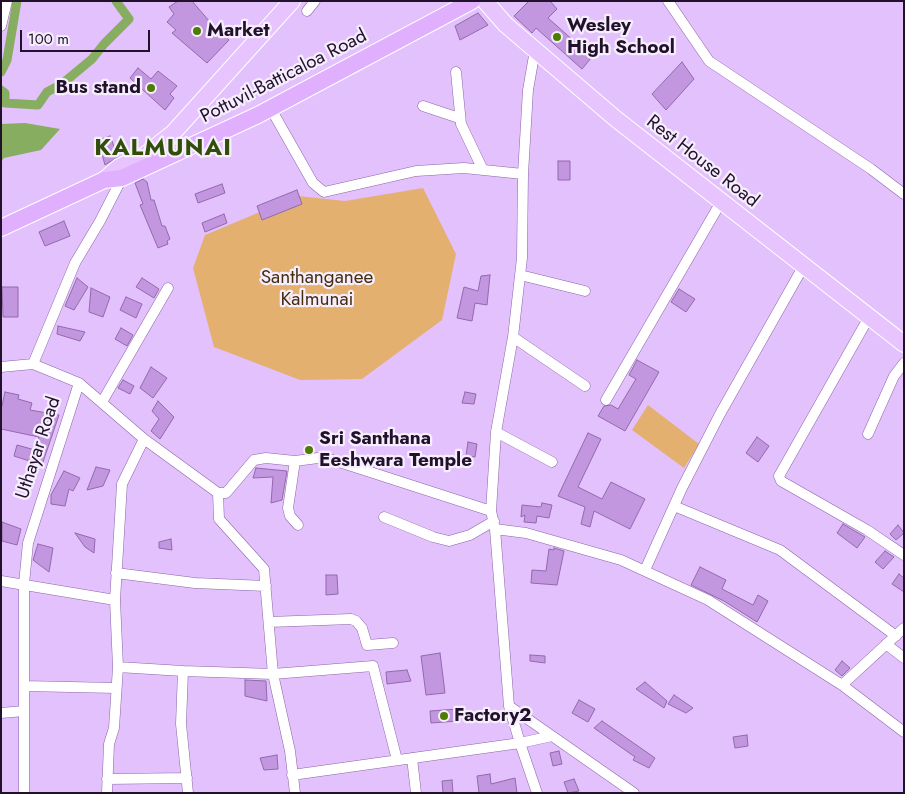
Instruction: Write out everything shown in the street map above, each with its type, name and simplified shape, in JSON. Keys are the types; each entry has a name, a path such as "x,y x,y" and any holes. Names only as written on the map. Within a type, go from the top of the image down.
{"highway":[{"name":"Pottuvil-Batticaloa Road","path":"1,228 104,180 122,178 270,109 472,1"}],"main road":[{"path":"104,180 119,167 144,155 174,133 292,1"},
{"name":"Rest House Road","path":"485,1 492,12 616,119 803,267 904,344"}],"street":[{"path":"1,26 7,1"},
{"path":"307,11 315,1"},
{"path":"668,1 709,61 904,194"},
{"path":"535,50 528,90 520,275 513,336 496,432 493,520 508,706 537,793"},
{"path":"456,72 459,118 483,170"},
{"path":"422,106 459,118"},
{"path":"270,109 313,183 324,192 416,170 464,168 523,174"},
{"path":"33,364 75,263 100,221 122,178"},
{"path":"606,400 721,202"},
{"path":"645,570 674,506 720,414 803,267"},
{"path":"520,275 585,290"},
{"path":"102,402 168,288"},
{"path":"869,317 779,476 781,481 867,530 904,555"},
{"path":"513,336 585,386"},
{"path":"868,434 894,376 904,363"},
{"path":"1,367 33,364 79,383 144,439 218,493 226,493 254,460 266,458 295,461 318,458 333,460 526,533 621,560 708,600 842,685 904,732"},
{"name":"Uthayar Road","path":"24,793 24,584 28,543 79,383"},
{"path":"496,432 552,462"},
{"path":"107,793 109,744 114,728 118,667 115,600 122,484 144,439"},
{"path":"295,461 288,508 290,516 298,525"},
{"path":"218,493 218,519 264,569 273,674 290,751 295,793"},
{"path":"674,506 780,550 896,636"},
{"path":"384,517 433,538 449,541 470,535 493,520"},
{"path":"116,573 195,583 266,586"},
{"path":"1,581 115,600"},
{"path":"269,622 351,618 356,620 362,628 367,646 392,643"},
{"path":"842,685 904,628"},
{"path":"886,644 904,658"},
{"path":"118,667 273,674 373,666 397,760"},
{"path":"183,671 181,724 188,793"},
{"path":"24,686 116,688"},
{"path":"508,706 634,793"},
{"path":"1,713 24,711"},
{"path":"292,775 520,743 552,736"},
{"path":"412,758 416,793"},
{"path":"107,779 187,778"}],"green space":[{"name":"Santhanganee Kalmunai","path":"423,188 456,254 442,320 362,379 300,380 214,347 193,268 205,235 298,196 345,201"},
{"path":"648,405 699,444 684,468 632,430"}],"shaded area":[{"path":"25,123 60,129 41,150 4,158 1,162 1,124"}],"building":[{"name":"Market","path":"178,1 192,1 229,40 207,63 172,33 176,30 167,22 174,14 169,7"},
{"path":"529,1 550,1 557,9 548,18 592,57 582,69 536,28 532,33 514,16"},
{"path":"478,13 488,25 460,40 455,26"},
{"path":"682,62 694,79 666,110 652,94"},
{"name":"Bus stand","path":"138,68 151,79 158,71 177,86 170,94 174,98 165,110 130,78"},
{"path":"110,136 118,157 105,165 98,140"},
{"path":"558,161 570,161 570,180 558,180"},
{"path":"143,179 147,182 151,200 154,200 162,226 165,226 170,239 167,241 168,244 158,248 140,205 143,204 135,183"},
{"path":"222,184 225,193 198,203 195,194"},
{"path":"297,190 302,204 262,220 257,206"},
{"path":"224,214 227,223 205,232 202,223"},
{"path":"64,221 70,236 45,246 39,232"},
{"path":"490,275 487,305 475,303 472,321 457,318 464,287 478,291 481,276"},
{"path":"77,278 88,287 74,310 65,306"},
{"path":"142,278 159,289 154,298 136,287"},
{"path":"2,287 18,287 18,317 3,317"},
{"path":"91,288 110,297 103,317 89,312"},
{"path":"679,289 695,299 686,312 671,302"},
{"path":"126,297 142,304 136,318 120,310"},
{"path":"58,326 85,332 80,341 57,334"},
{"path":"121,328 133,335 127,346 115,339"},
{"path":"637,360 659,372 625,431 598,416 604,406 611,405 618,409 636,379 629,375"},
{"path":"151,367 167,378 153,398 140,388"},
{"path":"123,380 134,386 130,394 118,388"},
{"path":"5,392 19,395 18,399 32,403 30,410 59,415 42,465 14,456 17,445 35,450 39,437 1,429 1,410"},
{"path":"465,392 476,394 474,404 462,403"},
{"path":"158,401 174,417 160,439 151,431 159,419 152,411"},
{"path":"588,433 601,439 578,487 602,499 611,482 645,499 630,529 594,511 590,527 581,524 585,507 558,496"},
{"path":"757,437 769,446 758,462 746,453"},
{"path":"468,442 477,444 475,457 466,456"},
{"path":"96,467 110,470 103,486 87,490"},
{"path":"256,468 287,471 282,500 271,503 273,477 253,478"},
{"path":"64,471 80,478 73,491 69,489 65,506 51,504 51,495"},
{"path":"542,503 552,505 549,518 537,516 536,523 524,522 525,515 521,517 522,505 541,507"},
{"path":"2,522 21,529 17,545 2,541"},
{"path":"843,524 865,537 857,548 837,533"},
{"path":"898,525 904,533 896,540 890,534"},
{"path":"75,533 95,539 94,553 85,547"},
{"path":"171,539 172,550 159,548 159,542"},
{"path":"38,544 53,548 49,572 33,560"},
{"path":"554,548 564,551 557,585 531,583 532,570 546,571 549,549 554,550"},
{"path":"885,551 894,557 883,569 875,562"},
{"path":"700,567 726,580 722,589 753,605 758,595 768,601 757,622 724,601 691,585"},
{"path":"899,574 904,578 904,592 892,584"},
{"path":"326,575 337,575 338,594 326,595"},
{"path":"440,653 445,693 426,695 421,656"},
{"path":"530,655 545,656 545,663 530,661"},
{"path":"842,661 850,668 842,676 835,670"},
{"path":"407,670 411,681 387,684 386,672"},
{"path":"245,680 266,681 267,701 245,696"},
{"path":"645,682 667,701 664,708 636,689"},
{"path":"674,695 693,708 686,713 668,704"},
{"path":"579,700 595,709 588,722 572,713"},
{"name":"Factory2","path":"457,709 458,721 431,723 430,711"},
{"path":"602,721 655,758 649,768 633,760 635,757 594,728"},
{"path":"747,735 748,746 735,748 733,737"},
{"path":"559,751 562,764 553,766 550,753"},
{"path":"277,755 278,769 264,770 260,758"},
{"path":"490,774 491,784 515,778 517,793 479,793 477,776"},
{"path":"574,779 579,791 568,793 564,782"},
{"path":"452,780 453,793 443,793 442,781"}],"waterway":[{"path":"1,72 7,60 17,1"},
{"path":"1,90 5,93 5,103 38,105 47,92 62,84 92,59 129,19 116,1"}],"place":[{"name":"Market","path":"197,31"},
{"name":"Wesley High School","path":"557,37"},
{"name":"Bus stand","path":"151,88"},
{"name":"Sri Santhana Eeshwara Temple","path":"309,450"},
{"name":"Factory2","path":"444,716"}],"district":[{"name":"KALMUNAI","path":"163,149"}]}
